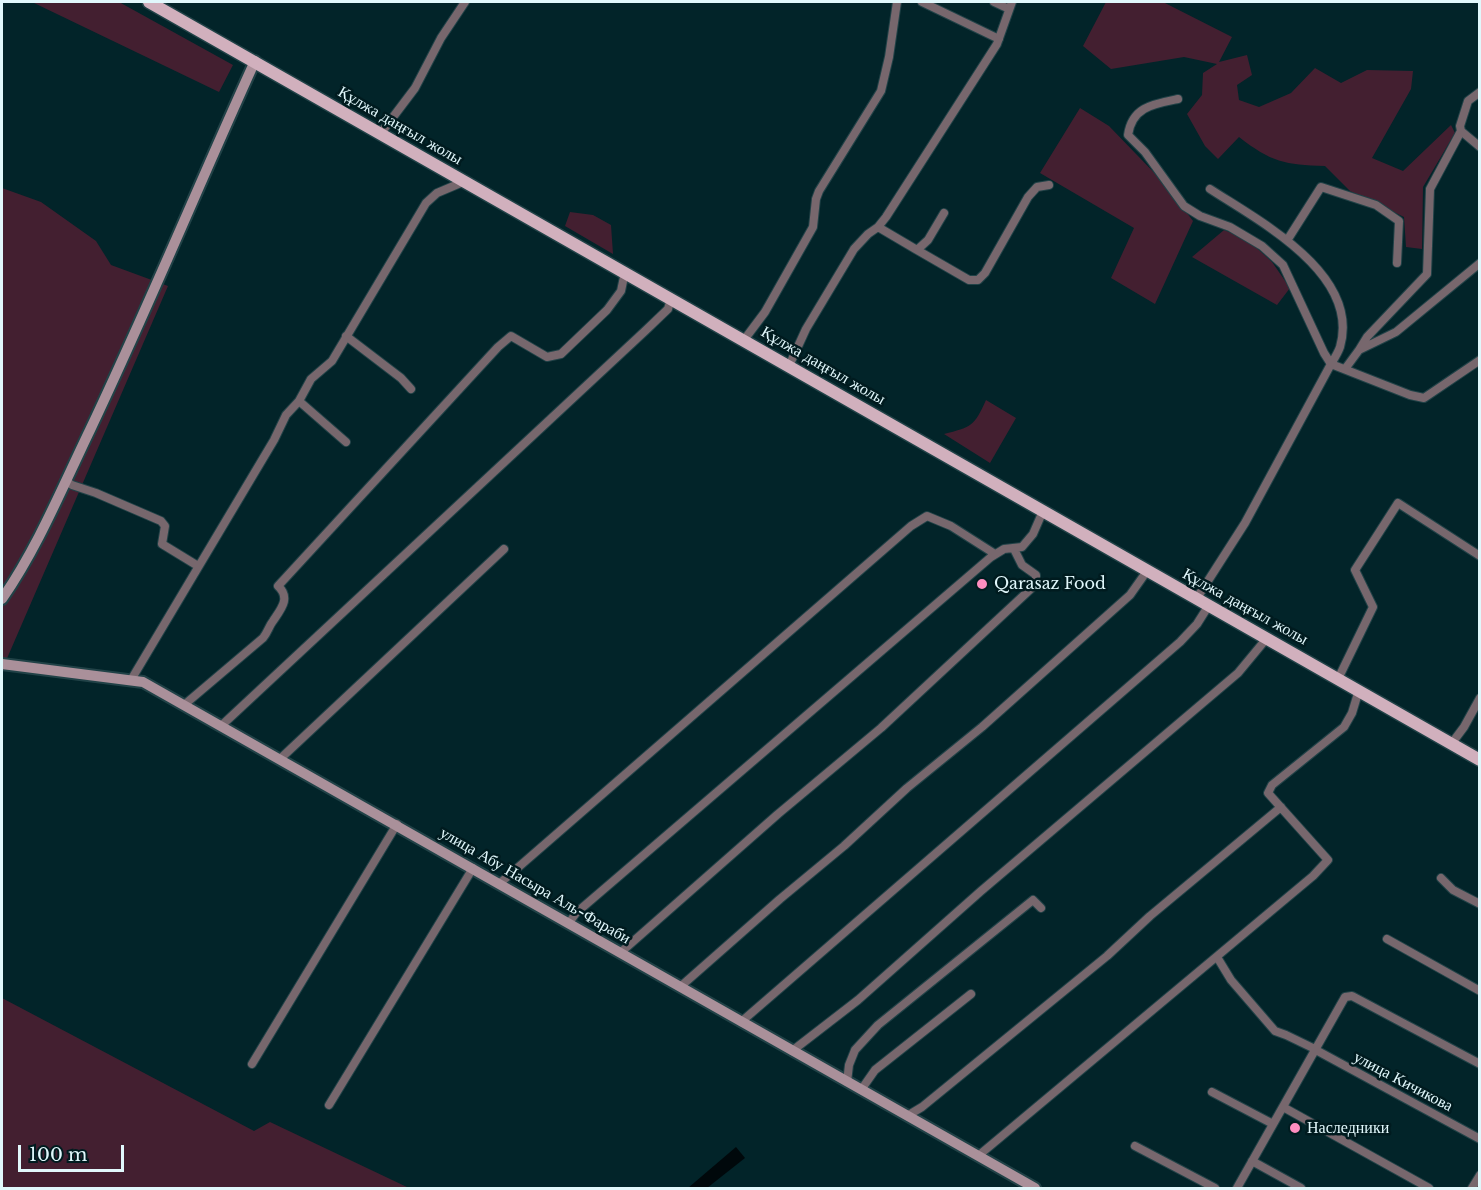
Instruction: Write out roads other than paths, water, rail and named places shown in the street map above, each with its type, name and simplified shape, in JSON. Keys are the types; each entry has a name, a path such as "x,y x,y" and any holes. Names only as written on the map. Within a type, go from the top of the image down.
{"main road":[{"name":"Құлжа даңғыл жолы","path":"149,2 255,60 464,182 1479,760"}],"street":[{"path":"381,133 415,88 441,38 465,2"},
{"path":"744,340 765,312 796,259 813,227 819,191 880,91 889,57 897,2"},
{"path":"922,2 999,39"},
{"path":"789,366 806,329 854,249 878,227 999,39 1011,5 994,2"},
{"path":"2,599 21,571 139,326 255,60"},
{"path":"1345,369 1367,338 1427,274 1430,189 1461,131 1460,126 1468,101 1479,92"},
{"path":"1178,99 1142,109 1130,123 1128,135 1145,152 1184,206 1200,216 1230,227 1262,246 1283,264 1331,364 1410,395 1424,398 1479,360"},
{"path":"1461,131 1479,147"},
{"path":"131,680 274,440 286,415 299,401 310,379 332,361 426,203 436,193 464,182"},
{"path":"878,227 969,280 978,280 985,273 1028,197 1037,186 1049,185"},
{"path":"1288,239 1321,187 1376,205 1399,221 1396,263"},
{"path":"1197,598 1245,523 1340,347 1342,321 1335,294 1323,277 1288,239 1210,189"},
{"path":"918,250 928,240 944,213"},
{"path":"1359,350 1396,332 1479,264"},
{"path":"184,705 263,638 284,605 284,596 278,586 498,347 511,336 547,357 561,354 607,310 621,291 625,272"},
{"path":"222,726 645,332 668,309 672,299"},
{"path":"346,336 401,378 411,389"},
{"path":"299,401 346,442"},
{"path":"66,481 161,521 165,526 162,544 198,566"},
{"path":"1338,679 1373,607 1355,570 1398,503 1479,556"},
{"path":"569,924 576,913 995,554 1004,549 1022,547 1036,528 1043,511"},
{"path":"499,884 911,526 927,516 951,526 995,554"},
{"path":"280,759 504,549"},
{"path":"620,952 778,814 881,728 1036,584 1036,575 1022,565 1014,549"},
{"path":"680,987 844,846 907,788 982,727 1130,595 1147,571"},
{"path":"741,1022 1180,642 1197,624 1209,605"},
{"path":"792,1051 858,1000 1238,673 1267,638"},
{"name":"улица Абу Насыра Аль-Фараби","path":"2,664 143,681 1035,1188"},
{"path":"978,1156 1314,876 1328,860 1268,793 1272,785 1344,727 1359,690"},
{"path":"1452,743 1464,727 1479,698"},
{"path":"907,1116 941,1092 1107,956 1150,916 1281,807"},
{"path":"252,1064 397,824"},
{"path":"329,1105 473,868"},
{"path":"1441,878 1453,890 1479,904"},
{"path":"847,1082 849,1065 855,1050 878,1025 1033,900 1041,908"},
{"path":"1387,939 1479,991"},
{"name":"улица Кичикова","path":"1217,957 1231,980 1275,1031 1314,1049 1479,1139"},
{"path":"861,1090 875,1070 971,994"},
{"path":"1237,1188 1342,999 1348,995 1479,1064"},
{"path":"1212,1092 1273,1124"},
{"path":"1283,1107 1429,1188"},
{"path":"1135,1146 1215,1188"},
{"path":"1252,1161 1301,1188"},
{"path":"1472,1188 1479,1175"}],"place":[{"name":"Qarasaz Food","path":"982,584"},
{"name":"Наследники","path":"1295,1128"}]}
